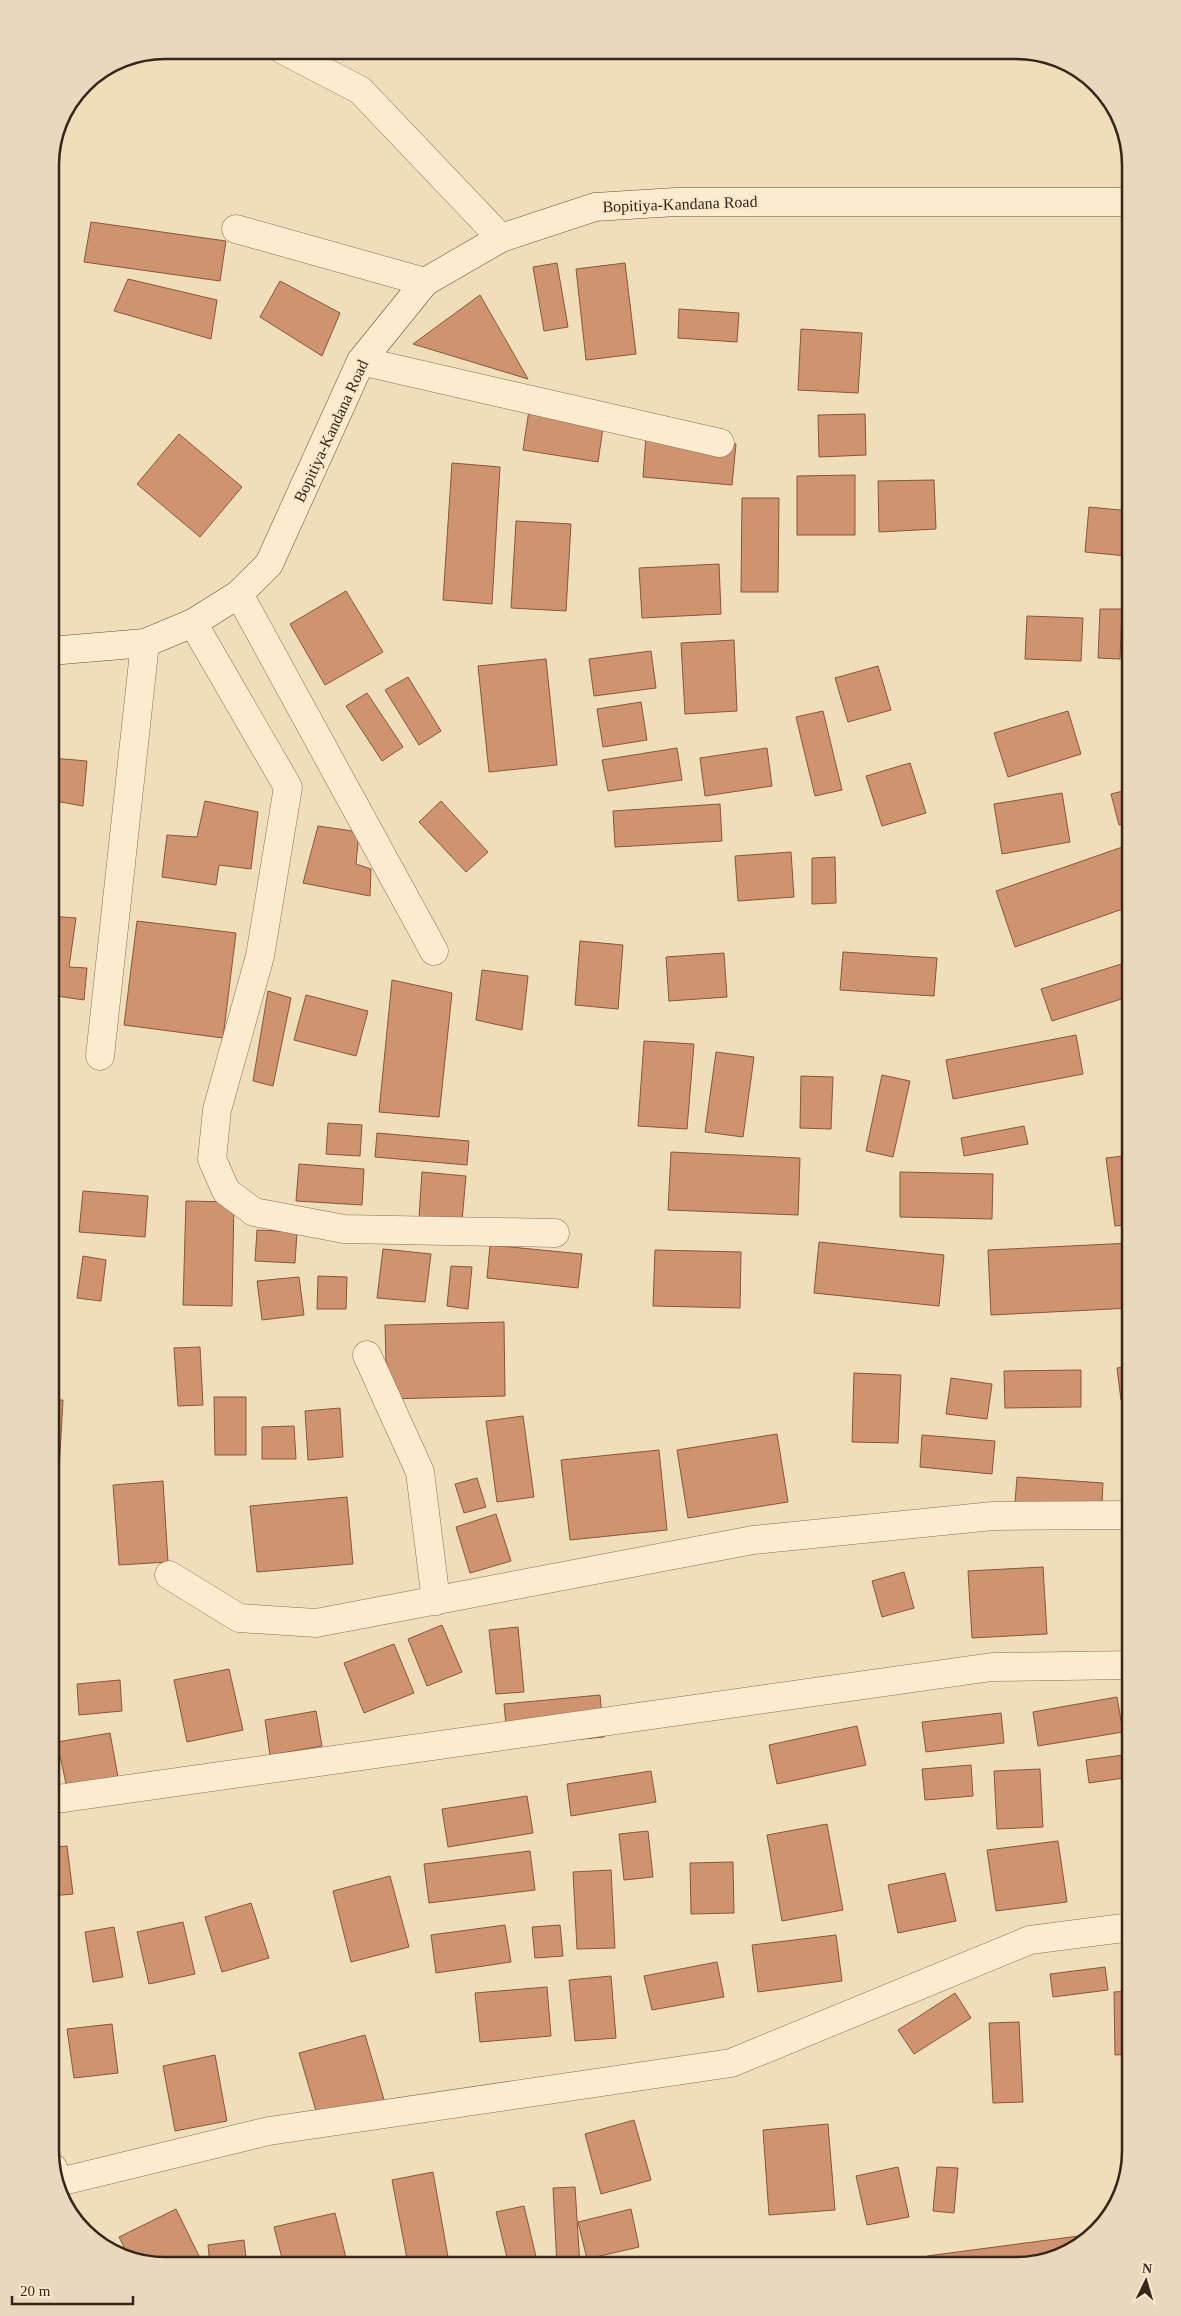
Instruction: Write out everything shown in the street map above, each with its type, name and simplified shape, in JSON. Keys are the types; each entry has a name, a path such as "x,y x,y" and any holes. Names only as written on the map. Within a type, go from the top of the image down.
{"street":[{"path":"300,59 360,90 501,238"},
{"name":"Bopitiya-Kandana Road","path":"59,650 145,643 193,624 239,594 269,564 361,361 425,282 501,238 595,207 676,202 1122,202"},
{"path":"236,229 425,282"},
{"path":"361,361 720,443"},
{"path":"239,594 434,951"},
{"path":"193,624 288,787 260,956 217,1110 212,1159 226,1191 254,1212 344,1229 555,1233"},
{"path":"100,1056 145,643"},
{"path":"367,1355 420,1472 436,1601"},
{"path":"169,1575 239,1618 316,1623 753,1540 993,1516 1122,1515"},
{"path":"59,1799 992,1668 1122,1665"},
{"path":"63,2181 269,2131 731,2063 1030,1940 1122,1928"}],"building":[{"path":"91,222 226,241 220,281 84,262"},
{"path":"557,263 568,327 544,331 533,267"},
{"path":"625,263 636,354 586,360 576,269"},
{"path":"128,279 217,300 211,339 114,311"},
{"path":"280,281 340,313 322,356 260,317"},
{"path":"480,295 528,379 413,344"},
{"path":"679,309 739,313 737,342 678,338"},
{"path":"801,329 862,333 858,393 798,390"},
{"path":"529,410 604,421 598,462 523,450"},
{"path":"865,414 866,455 819,457 818,415"},
{"path":"179,434 242,487 200,537 137,484"},
{"path":"646,436 736,444 732,485 643,477"},
{"path":"452,463 500,467 492,604 443,600"},
{"path":"855,475 855,535 797,535 797,476"},
{"path":"934,480 936,529 879,532 878,481"},
{"path":"742,498 779,498 778,592 741,592"},
{"path":"1089,507 1122,510 1122,556 1085,552"},
{"path":"516,521 571,524 566,611 511,608"},
{"path":"719,564 721,614 642,618 639,568"},
{"path":"346,591 383,652 325,685 290,624"},
{"path":"1100,609 1122,609 1120,659 1098,658"},
{"path":"1027,616 1083,618 1081,661 1025,659"},
{"path":"734,640 737,711 685,714 681,643"},
{"path":"651,651 656,688 594,696 589,659"},
{"path":"546,659 557,765 489,772 478,666"},
{"path":"878,666 891,710 848,722 835,678"},
{"path":"408,677 441,731 419,745 385,690"},
{"path":"367,693 403,747 382,761 346,706"},
{"path":"641,702 647,740 603,747 597,709"},
{"path":"823,711 842,790 815,796 796,717"},
{"path":"1068,711 1081,754 1008,777 994,733"},
{"path":"677,748 682,780 608,791 602,760"},
{"path":"767,748 772,786 705,796 700,758"},
{"path":"59,759 87,761 83,806 59,802"},
{"path":"910,763 926,813 882,826 866,776"},
{"path":"1122,791 1122,824 1119,825 1111,794"},
{"path":"1062,793 1070,842 1002,854 994,804"},
{"path":"205,801 258,812 251,869 219,865 216,885 162,877 167,835 197,837"},
{"path":"441,801 488,852 466,872 419,822"},
{"path":"720,804 722,841 615,847 613,811"},
{"path":"318,826 359,832 356,864 371,869 370,896 303,883"},
{"path":"1122,847 1122,909 1015,947 996,891"},
{"path":"791,852 794,897 738,901 735,856"},
{"path":"835,857 836,903 812,904 812,858"},
{"path":"59,917 76,918 69,967 87,968 84,1000 59,996"},
{"path":"137,921 236,933 223,1038 124,1025"},
{"path":"580,941 623,945 618,1009 575,1005"},
{"path":"843,952 937,958 934,996 840,990"},
{"path":"724,953 727,997 669,1001 666,957"},
{"path":"1122,964 1122,999 1052,1021 1041,989"},
{"path":"482,970 528,976 522,1030 476,1020"},
{"path":"392,980 452,993 439,1117 379,1112"},
{"path":"268,991 291,998 273,1086 253,1081"},
{"path":"306,995 368,1011 356,1056 294,1040"},
{"path":"1076,1035 1083,1074 953,1099 946,1060"},
{"path":"644,1041 694,1044 687,1129 638,1126"},
{"path":"716,1052 754,1057 743,1137 705,1132"},
{"path":"882,1075 910,1081 893,1157 866,1151"},
{"path":"801,1076 833,1077 831,1129 800,1128"},
{"path":"328,1123 362,1125 360,1156 326,1154"},
{"path":"1024,1126 1028,1144 964,1156 961,1138"},
{"path":"377,1133 469,1141 467,1165 375,1157"},
{"path":"671,1152 800,1158 798,1215 668,1210"},
{"path":"1122,1156 1122,1225 1115,1226 1106,1158"},
{"path":"299,1164 364,1169 362,1205 296,1201"},
{"path":"422,1172 466,1176 462,1221 419,1217"},
{"path":"900,1172 993,1174 992,1219 900,1217"},
{"path":"83,1191 148,1196 145,1237 79,1232"},
{"path":"186,1201 234,1202 232,1306 183,1305"},
{"path":"257,1230 297,1232 295,1263 255,1261"},
{"path":"819,1242 944,1255 939,1306 814,1293"},
{"path":"1122,1243 1122,1308 991,1315 988,1250"},
{"path":"490,1245 582,1254 578,1288 487,1278"},
{"path":"383,1249 431,1254 425,1302 377,1298"},
{"path":"655,1250 741,1252 740,1308 653,1306"},
{"path":"83,1256 106,1260 101,1301 77,1298"},
{"path":"451,1266 472,1267 468,1309 447,1306"},
{"path":"318,1276 347,1277 346,1309 317,1309"},
{"path":"299,1277 304,1315 262,1320 257,1281"},
{"path":"504,1322 505,1396 387,1399 385,1325"},
{"path":"200,1347 203,1405 178,1406 174,1348"},
{"path":"1122,1367 1122,1400 1121,1400 1117,1368"},
{"path":"1081,1370 1081,1407 1005,1408 1004,1371"},
{"path":"854,1373 901,1375 898,1443 852,1442"},
{"path":"951,1378 992,1384 987,1419 946,1414"},
{"path":"214,1397 246,1397 246,1455 215,1455"},
{"path":"59,1400 63,1400 59,1472"},
{"path":"340,1408 343,1457 308,1460 305,1411"},
{"path":"523,1416 534,1497 497,1502 486,1421"},
{"path":"294,1426 296,1459 262,1459 262,1427"},
{"path":"777,1434 788,1502 688,1518 677,1450"},
{"path":"922,1435 995,1441 992,1474 920,1467"},
{"path":"659,1450 667,1530 570,1540 561,1460"},
{"path":"1017,1477 1103,1483 1101,1521 1014,1515"},
{"path":"477,1478 486,1507 464,1513 455,1484"},
{"path":"163,1481 168,1562 119,1565 113,1485"},
{"path":"347,1497 353,1564 257,1572 250,1506"},
{"path":"496,1514 511,1561 470,1573 456,1527"},
{"path":"1043,1567 1047,1634 972,1638 968,1571"},
{"path":"904,1572 914,1608 882,1617 872,1581"},
{"path":"442,1625 462,1672 427,1686 408,1639"},
{"path":"518,1627 524,1692 496,1694 489,1630"},
{"path":"394,1644 414,1693 364,1713 344,1663"},
{"path":"229,1669 243,1730 187,1742 174,1680"},
{"path":"120,1680 122,1711 79,1715 77,1684"},
{"path":"600,1695 604,1737 508,1746 504,1704"},
{"path":"1117,1697 1122,1732 1038,1746 1033,1712"},
{"path":"316,1711 322,1746 270,1755 265,1720"},
{"path":"1001,1713 1004,1743 926,1752 922,1722"},
{"path":"857,1726 866,1765 777,1784 769,1745"},
{"path":"110,1733 120,1788 69,1797 59,1751 59,1742"},
{"path":"1122,1755 1122,1778 1089,1783 1086,1760"},
{"path":"971,1765 973,1796 925,1800 922,1769"},
{"path":"1040,1769 1043,1827 997,1829 994,1771"},
{"path":"651,1771 656,1802 571,1816 567,1784"},
{"path":"527,1796 533,1833 448,1847 442,1809"},
{"path":"827,1824 843,1910 782,1921 767,1835"},
{"path":"648,1831 653,1877 624,1880 619,1834"},
{"path":"1058,1841 1067,1902 996,1911 987,1850"},
{"path":"67,1846 73,1894 59,1895 59,1847"},
{"path":"530,1851 535,1890 429,1903 424,1864"},
{"path":"733,1862 734,1913 691,1914 690,1863"},
{"path":"611,1870 615,1948 577,1949 573,1872"},
{"path":"945,1873 956,1921 898,1933 888,1885"},
{"path":"390,1876 409,1947 351,1962 333,1891"},
{"path":"251,1903 269,1958 222,1972 205,1917"},
{"path":"183,1922 195,1974 149,1984 137,1932"},
{"path":"505,1925 511,1962 436,1973 431,1935"},
{"path":"560,1925 563,1956 535,1958 532,1927"},
{"path":"114,1927 123,1977 93,1982 85,1932"},
{"path":"836,1935 842,1981 758,1992 752,1945"},
{"path":"717,1962 724,1997 652,2010 644,1976"},
{"path":"1105,1967 1108,1990 1053,1997 1050,1974"},
{"path":"611,1976 616,2038 575,2041 569,1980"},
{"path":"547,1987 551,2036 480,2042 475,1993"},
{"path":"1114,1992 1122,1992 1122,2055 1115,2055"},
{"path":"955,1993 971,2018 914,2054 898,2030"},
{"path":"1019,2022 1023,2102 993,2103 989,2023"},
{"path":"112,2024 118,2073 74,2078 67,2029"},
{"path":"365,2035 385,2103 319,2121 299,2053"},
{"path":"215,2055 227,2121 175,2131 163,2066"},
{"path":"634,2120 651,2180 601,2194 585,2134"},
{"path":"828,2124 835,2210 769,2215 763,2130"},
{"path":"898,2167 909,2217 867,2225 856,2176"},
{"path":"937,2167 958,2168 954,2213 933,2211"},
{"path":"433,2172 448,2257 407,2257 392,2180"},
{"path":"575,2187 579,2257 557,2257 553,2188"},
{"path":"524,2206 536,2257 507,2257 496,2212"},
{"path":"176,2209 200,2257 158,2257 131,2252 125,2249 119,2237"},
{"path":"631,2209 639,2247 596,2257 587,2257 578,2222"},
{"path":"335,2213 346,2257 282,2257 274,2227"},
{"path":"1080,2236 1057,2249 1030,2256 927,2256"},
{"path":"244,2240 246,2257 209,2257 208,2245"}]}
